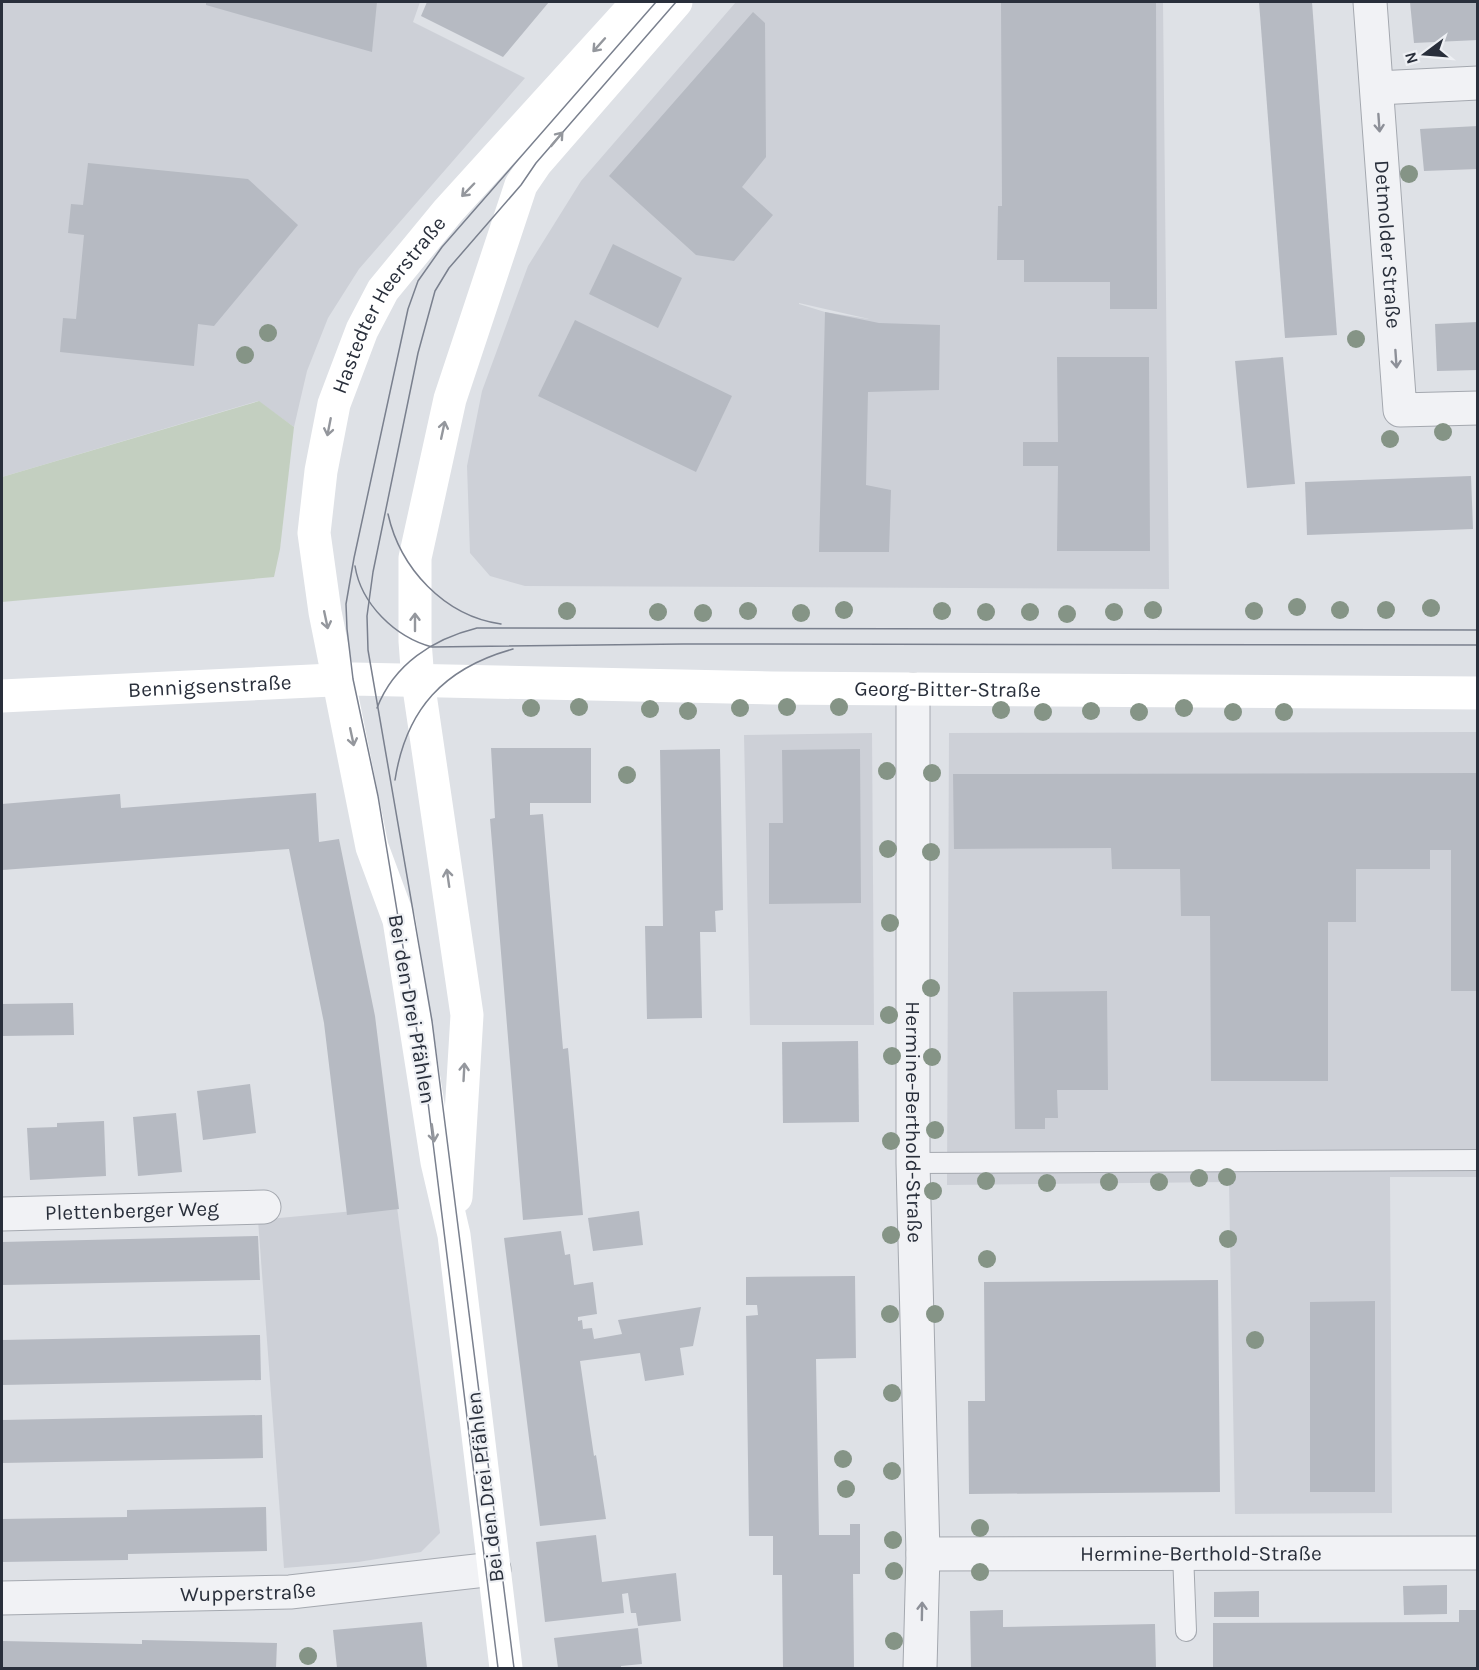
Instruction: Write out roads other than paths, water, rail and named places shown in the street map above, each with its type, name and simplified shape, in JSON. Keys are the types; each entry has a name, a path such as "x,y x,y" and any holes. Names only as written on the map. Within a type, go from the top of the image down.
{"street":[{"name":"Hastedter Heerstraße","path":"339,680 317,570 315,533 321,471 334,404 362,330 383,290 448,211 638,2"},
{"path":"418,681 415,641 415,558 450,399 521,185 536,163 676,2"},
{"name":"Detmolder Straße","path":"1371,2 1400,410 1478,408"},
{"path":"1377,88 1478,83"},
{"name":"Bennigsenstraße","path":"2,696 339,680 418,681"},
{"name":"Bei den Drei Pfählen","path":"339,680 372,847 399,920 437,1162 454,1235 506,1668"},
{"name":"Bei den Drei Pfählen","path":"418,681 467,1015 454,1235"},
{"name":"Georg-Bitter-Straße","path":"418,681 913,690 1478,693"},
{"name":"Hermine-Berthold-Straße","path":"913,690 913,1163 923,1554 920,1668"},
{"name":"Plettenberger Weg","path":"2,1214 264,1207"},
{"name":"Hermine-Berthold-Straße","path":"923,1554 1478,1553"},
{"name":"Wupperstraße","path":"2,1598 290,1592 494,1569"}],"lane":[{"path":"913,1163 1478,1160"},
{"path":"1184,1553 1186,1630"}],"tram line":[{"path":"498,1668 426,1086 378,796 353,679 346,604 408,309 418,281 442,247 656,2"},
{"path":"514,1668 432,1021 368,650 367,616 373,572 418,353 435,291 449,268 521,185 536,163 676,2"},
{"path":"388,514 403,553 428,586 443,600 461,611 501,624"},
{"path":"355,566 364,593 382,617 405,635 432,647 683,644 1478,645"},
{"path":"377,708 394,678 417,656 445,639 477,628 1478,630"},
{"path":"395,780 408,732 432,695 448,680 467,668 513,649"}]}
